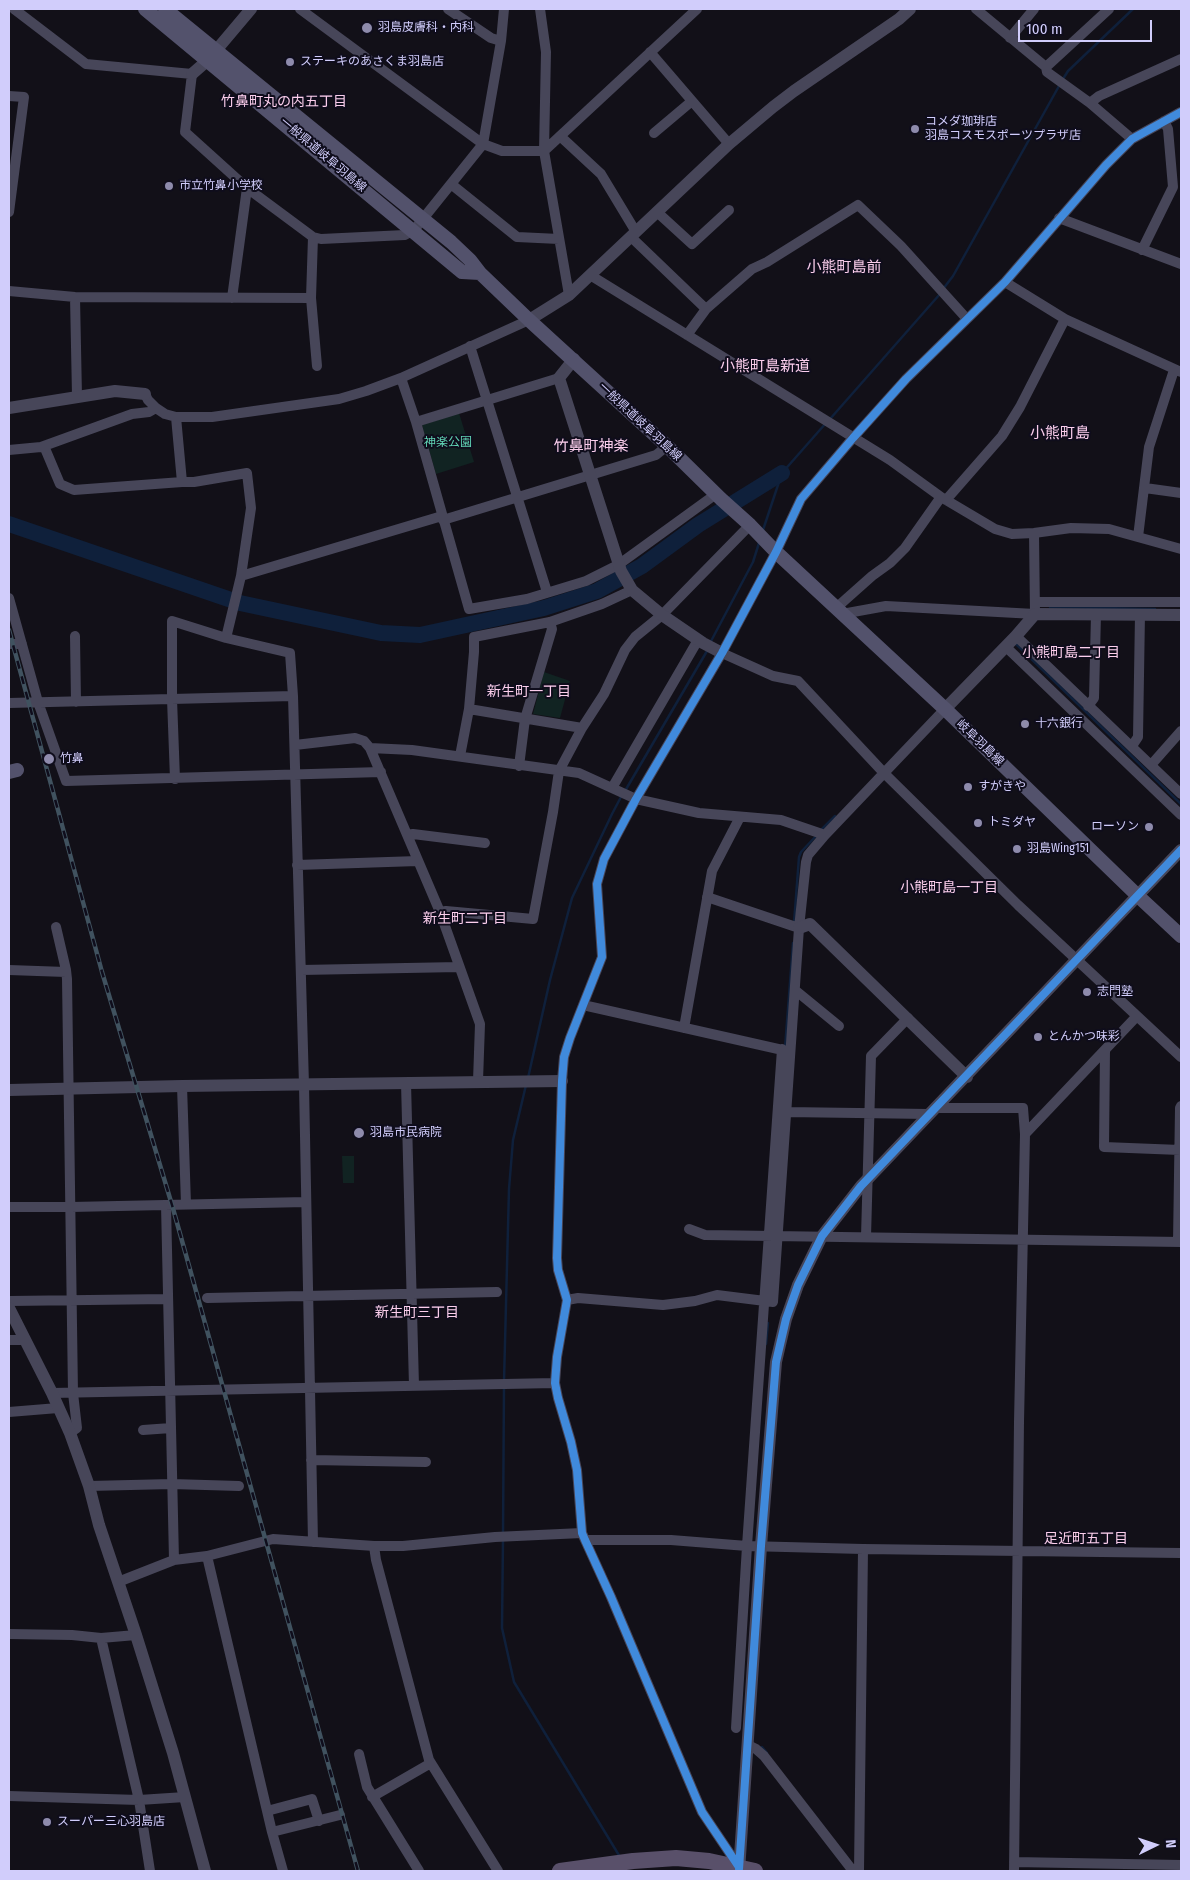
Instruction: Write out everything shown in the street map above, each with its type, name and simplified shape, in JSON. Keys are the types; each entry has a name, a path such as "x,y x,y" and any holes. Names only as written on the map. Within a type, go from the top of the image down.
{"main road":[{"name":"一般県道岐阜羽島線","path":"145,9 212,55 423,219 470,260 480,274 529,320 668,446 718,497 752,526 773,548"},
{"name":"一般県道岐阜羽島線","path":"165,9 212,55 462,272 480,274"},
{"name":"岐阜羽島線","path":"773,548 945,709 1181,936"},
{"path":"560,1871 633,1860 676,1858 709,1861 745,1870"}],"street":[{"path":"14,9 86,64 192,74"},
{"path":"251,9 212,55 192,74 185,132 247,188 313,237 321,239 405,235 414,230 483,144 501,41 504,9"},
{"path":"300,9 483,144 502,151 544,151 697,9"},
{"path":"448,9 491,38 501,41"},
{"path":"540,9 546,52 544,151 569,295"},
{"path":"9,408 77,396 115,392 145,394 156,408 165,414 176,417 212,417 339,399 401,378 529,320 569,295 729,144 794,91 897,14 910,9"},
{"path":"976,9 1048,71 1132,139"},
{"path":"1010,38 1034,9"},
{"path":"1048,71 1109,9"},
{"path":"650,52 729,144"},
{"path":"1090,104 1099,96 1181,59"},
{"path":"9,96 24,97 9,212"},
{"path":"654,133 692,101"},
{"path":"745,1870 702,1812 584,1537 577,1470 555,1383 567,1300 558,1270 557,1258 564,1057 602,957 597,884 604,859 633,798 720,652 773,548 802,499 906,379 1005,282 1106,165 1132,139 1181,112"},
{"path":"1142,250 1173,186 1168,129 1164,121"},
{"path":"560,136 601,174 634,234 706,309"},
{"path":"1169,144 1181,150"},
{"path":"451,184 517,237 559,239"},
{"path":"232,298 247,188"},
{"path":"688,335 706,309 752,269 767,262 858,204 901,246 967,319"},
{"path":"657,212 692,244 729,210"},
{"path":"1059,218 1181,264"},
{"path":"313,237 311,298 317,366"},
{"path":"590,275 890,460 944,498 995,529 1012,534 1071,528 1109,529 1181,549"},
{"path":"1005,282 1064,319 1178,371 1149,447 1138,537"},
{"path":"9,291 75,297 311,298"},
{"path":"75,297 77,396"},
{"path":"839,611 872,576 890,563 905,548 944,498 1006,428 1020,407 1064,319"},
{"path":"470,346 547,592"},
{"path":"416,422 559,378 574,359"},
{"path":"401,378 416,422 469,609 527,599 586,581 619,568 718,497"},
{"path":"559,378 619,568 630,588 662,615 700,641 774,676 798,682 884,773 1018,905 1181,1057"},
{"path":"9,450 44,446 114,420 132,414 149,412 156,408"},
{"path":"176,417 182,482"},
{"path":"44,446 60,484 74,490 194,482 247,474 251,508 241,576 226,638"},
{"path":"241,576 656,456 668,446"},
{"path":"1145,488 1181,493"},
{"path":"440,912 533,919 559,771 582,728 604,694 625,650 635,637 662,615 752,526"},
{"path":"773,1236 786,1050 795,990 799,928 808,855 824,835 1006,647 1036,608 1034,533"},
{"path":"460,756 469,709 474,637 550,622 602,604 630,588"},
{"path":"9,598 38,702 66,781 294,776 381,772"},
{"path":"839,611 886,606 1114,608 1181,602"},
{"path":"1036,608 1096,614 1114,608 1140,614 1181,615"},
{"path":"1088,706 1094,698 1096,614"},
{"path":"1132,746 1138,737 1140,614"},
{"path":"175,779 172,621 226,638 290,653 293,696 304,1085 313,1542"},
{"path":"518,766 525,719 552,629 550,622"},
{"path":"75,636 76,702"},
{"path":"1016,636 1181,794"},
{"path":"614,789 700,641"},
{"path":"9,644 22,644"},
{"path":"1006,647 1181,815"},
{"path":"9,704 293,696"},
{"path":"469,709 582,728"},
{"path":"1151,765 1181,730"},
{"path":"294,745 355,738 364,741 370,748 440,912 480,1024 478,1081"},
{"path":"370,748 412,750 579,773 633,798 699,813 781,820 824,835"},
{"path":"684,1028 712,871 740,817"},
{"path":"408,835 413,834 486,843"},
{"path":"745,1870 748,1745 761,1546 776,1362 786,1319 798,1285 822,1236 837,1215 868,1179 1181,850"},
{"path":"297,865 418,861"},
{"path":"707,897 799,928 810,924 967,1077"},
{"path":"56,926 66,972 73,1393 77,1428 70,1433"},
{"path":"301,970 459,967"},
{"path":"9,970 66,972"},
{"path":"795,990 839,1026"},
{"path":"583,1004 786,1050"},
{"path":"1025,1134 1105,1052 1137,1016"},
{"path":"866,1237 871,1056 908,1018"},
{"path":"736,1728 765,1302 786,1112 786,1050"},
{"path":"1105,1052 1104,1147 1180,1150"},
{"path":"9,1090 562,1081"},
{"path":"406,1083 414,1386"},
{"path":"182,1086 186,1204"},
{"path":"689,1229 705,1235 1180,1242 1181,1106"},
{"path":"786,1112 870,1114 1023,1108 1025,1134 1024,1240 1019,1422 1014,1867 1170,1868 1181,1865"},
{"path":"9,1206 71,1207 306,1202"},
{"path":"166,1205 174,1560"},
{"path":"207,1298 497,1292"},
{"path":"567,1300 578,1298 663,1305 717,1295 765,1302"},
{"path":"9,1301 168,1299"},
{"path":"9,1308 52,1392 70,1433 89,1486 99,1525 136,1635 185,1797 205,1871"},
{"path":"9,1340 25,1340"},
{"path":"52,1392 555,1383"},
{"path":"9,1412 58,1408"},
{"path":"143,1430 172,1428"},
{"path":"311,1460 426,1462"},
{"path":"89,1486 172,1484 239,1486"},
{"path":"118,1582 174,1560 207,1556 274,1539 374,1546 403,1546 514,1535 671,1540 747,1546 1181,1553"},
{"path":"374,1546 416,1715 431,1763 498,1871"},
{"path":"859,1871 863,1549"},
{"path":"207,1556 272,1832 283,1871"},
{"path":"9,1634 72,1635 101,1638 136,1635"},
{"path":"101,1638 139,1800 150,1871"},
{"path":"748,1745 764,1756 852,1871"},
{"path":"358,1754 366,1787 419,1871"},
{"path":"372,1797 431,1763"},
{"path":"9,1796 139,1800 185,1797"},
{"path":"267,1811 312,1799 319,1821"},
{"path":"272,1832 340,1816"}],"green space":[{"name":"神楽公園","path":"459,413 474,462 436,474 422,425"},
{"path":"544,672 570,681 560,718 533,714"},
{"path":"342,1156 354,1156 354,1183 343,1183"}],"waterway":[{"path":"1063,79 1068,71 1133,9"},
{"path":"943,289 953,276 1059,86"},
{"path":"830,419 940,294"},
{"path":"763,530 782,473 826,423"},
{"path":"9,524 240,603 381,633 420,635 544,608 597,591 642,566 698,525 782,473"},
{"path":"710,643 753,562 759,543"},
{"path":"1050,607 1155,609"},
{"path":"1015,643 1181,804"},
{"path":"625,791 707,651"},
{"path":"528,1078 550,980 572,898 622,795"},
{"path":"820,831 835,816"},
{"path":"794,923 799,857 801,852 817,835"},
{"path":"785,1048 793,943"},
{"path":"504,1381 509,1189 513,1140 526,1085"},
{"path":"766,1344 768,1323"},
{"path":"503,1533 504,1386"},
{"path":"503,1539 502,1628 514,1682 620,1857"},
{"path":"762,1747 767,1753"}],"railway":[{"path":"9,630 102,972 172,1205 358,1871"}],"cycle path":[{"path":"739,1867 702,1812 582,1533 577,1470 555,1383 557,1357 567,1300 558,1270 557,1258 564,1057 602,957 597,884 604,859 636,799 722,653 776,552 801,499 906,379 1005,282 1106,165 1132,139 1181,112"},
{"path":"739,1869 761,1546 776,1362 786,1319 798,1285 822,1236 861,1186 1181,850"}],"place":[{"name":"羽島皮膚科・内科","path":"367,28"},
{"name":"ステーキのあさくま羽島店","path":"290,62"},
{"name":"コメダ珈琲店 羽島コスモスポーツプラザ店","path":"915,129"},
{"name":"市立竹鼻小学校","path":"169,186"},
{"name":"十六銀行","path":"1025,724"},
{"name":"竹鼻","path":"49,759"},
{"name":"すがきや","path":"968,787"},
{"name":"トミダヤ","path":"978,823"},
{"name":"ローソン","path":"1149,827"},
{"name":"羽島Wing151","path":"1017,849"},
{"name":"志門塾","path":"1087,992"},
{"name":"とんかつ味彩","path":"1038,1037"},
{"name":"羽島市民病院","path":"359,1133"},
{"name":"スーパー三心羽島店","path":"47,1822"}],"district":[{"name":"竹鼻町丸の内五丁目","path":"284,102"},
{"name":"小熊町島前","path":"844,268"},
{"name":"小熊町島新道","path":"765,367"},
{"name":"小熊町島","path":"1060,434"},
{"name":"竹鼻町神楽","path":"591,447"},
{"name":"小熊町島二丁目","path":"1071,653"},
{"name":"新生町一丁目","path":"529,692"},
{"name":"小熊町島一丁目","path":"949,888"},
{"name":"新生町二丁目","path":"465,919"},
{"name":"新生町三丁目","path":"417,1313"},
{"name":"足近町五丁目","path":"1086,1539"}]}
